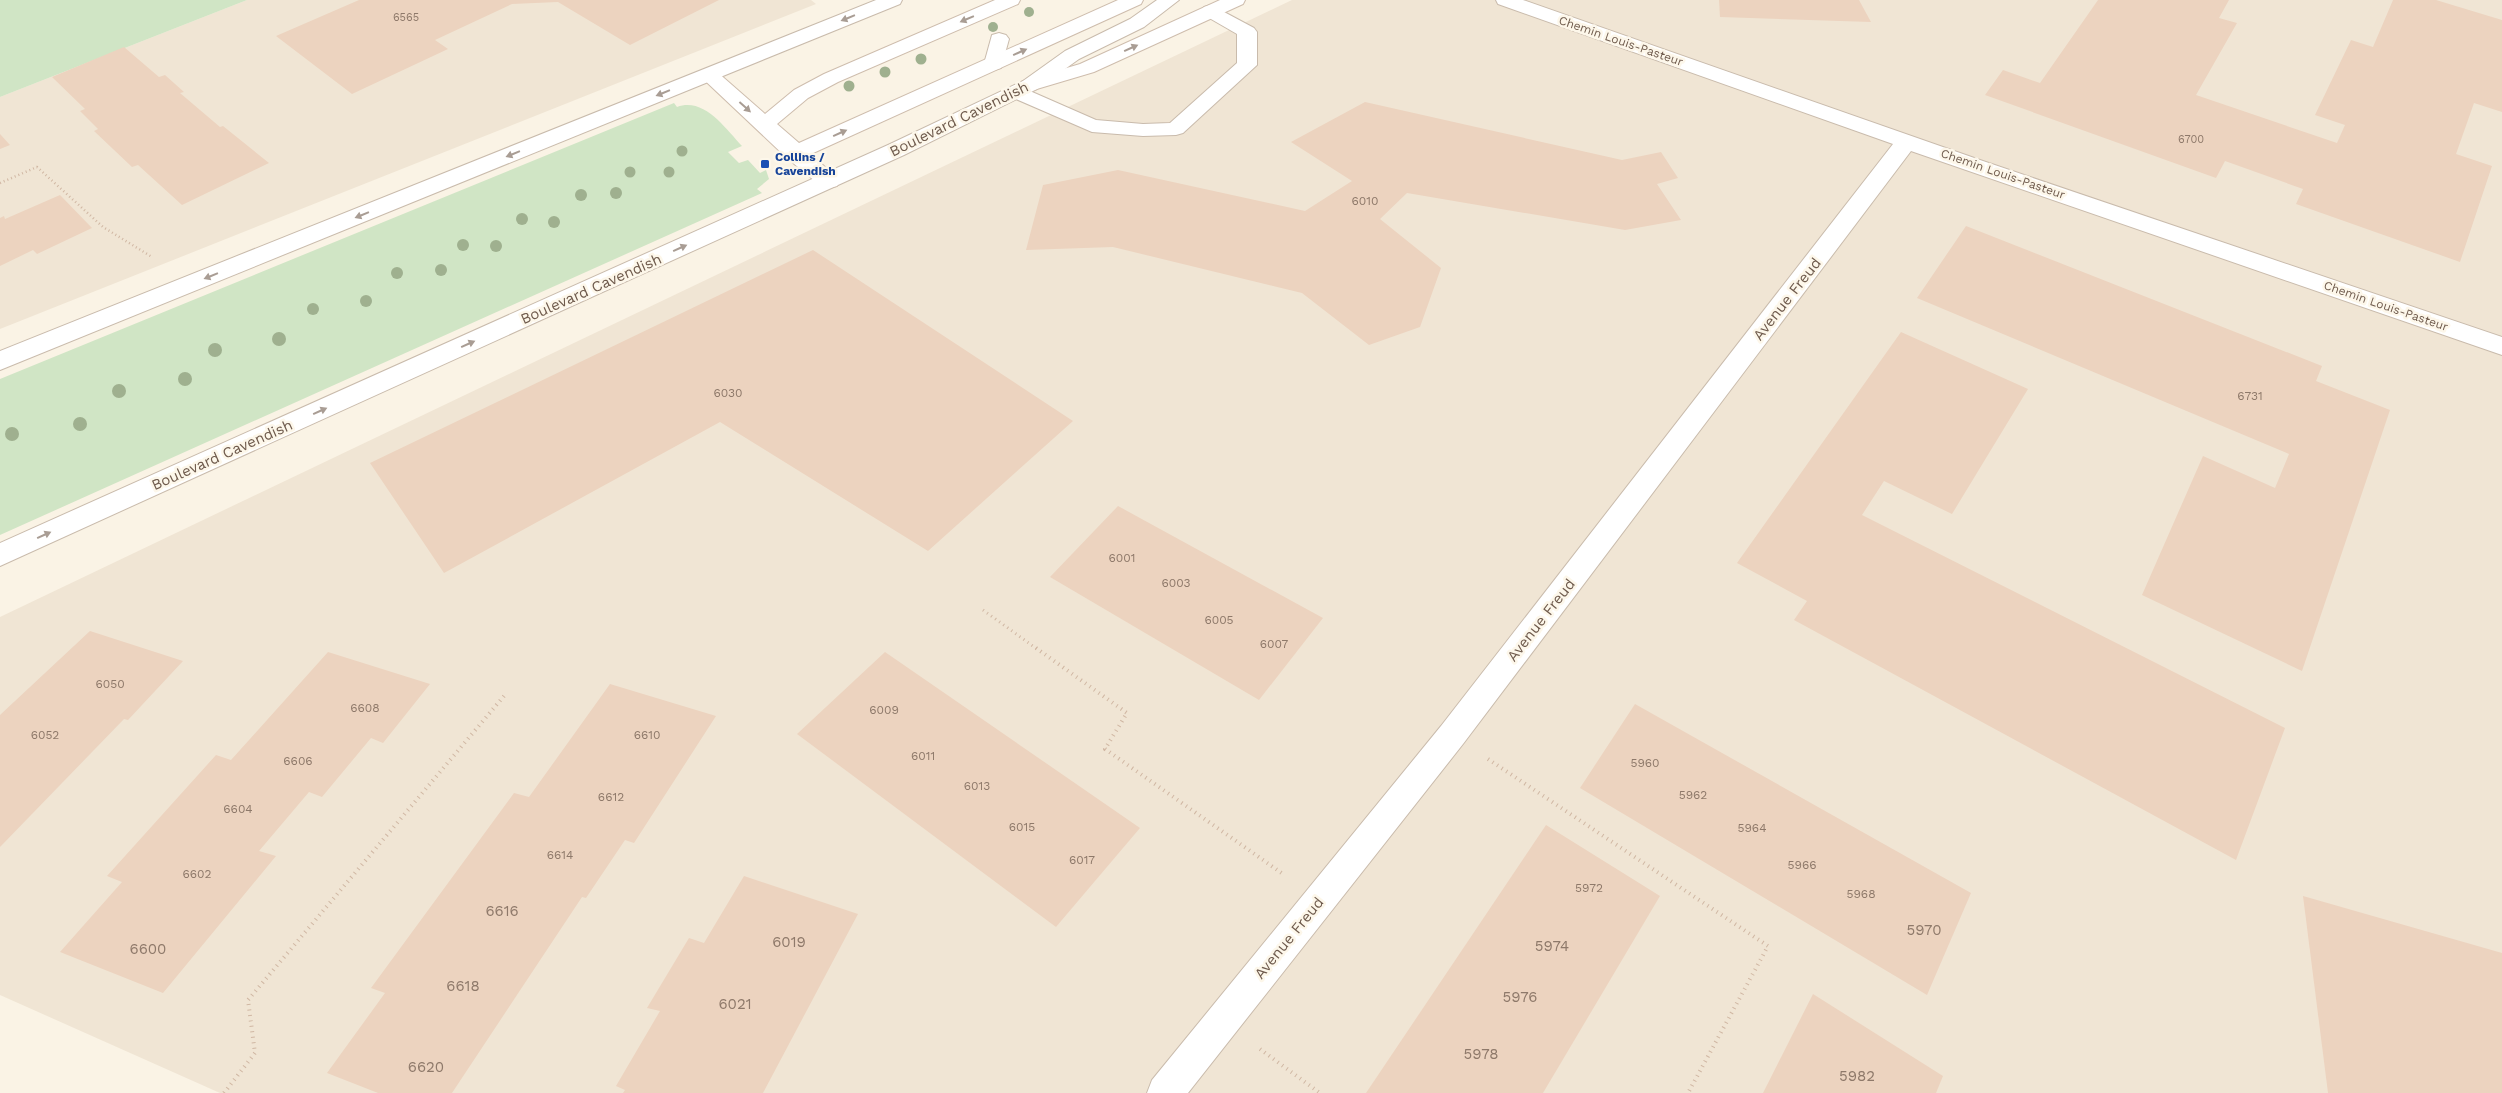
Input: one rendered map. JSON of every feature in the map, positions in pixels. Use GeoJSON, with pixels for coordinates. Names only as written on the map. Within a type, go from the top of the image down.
{"type":"FeatureCollection","features":[{"type":"Feature","properties":{"kind":"street"},"geometry":{"type":"LineString","coordinates":[[0,362],[893,0]]}},
{"type":"Feature","properties":{"kind":"street"},"geometry":{"type":"LineString","coordinates":[[764,125],[801,94],[831,78],[1011,0]]}},
{"type":"Feature","properties":{"kind":"street"},"geometry":{"type":"LineString","coordinates":[[796,153],[1134,0]]}},
{"type":"Feature","properties":{"kind":"street","name":"Boulevard Cavendish"},"geometry":{"type":"LineString","coordinates":[[0,555],[829,181],[1023,89],[1072,56],[1137,23],[1170,0]]}},
{"type":"Feature","properties":{"kind":"street"},"geometry":{"type":"LineString","coordinates":[[1023,89],[1087,68],[1236,0]]}},
{"type":"Feature","properties":{"kind":"street","name":"Chemin Louis-Pasteur"},"geometry":{"type":"LineString","coordinates":[[1504,0],[2502,346]]}},
{"type":"Feature","properties":{"kind":"street"},"geometry":{"type":"LineString","coordinates":[[1023,89],[1092,126],[1143,130],[1176,129],[1247,65],[1247,32],[1211,11]]}},
{"type":"Feature","properties":{"kind":"street"},"geometry":{"type":"LineString","coordinates":[[994,64],[999,39]]}},
{"type":"Feature","properties":{"kind":"street"},"geometry":{"type":"LineString","coordinates":[[708,75],[829,181]]}},
{"type":"Feature","properties":{"kind":"street","name":"Avenue Freud"},"geometry":{"type":"LineString","coordinates":[[1165,1093],[1452,735],[1907,141]]}},
{"type":"Feature","properties":{"kind":"path"},"geometry":{"type":"LineString","coordinates":[[0,183],[37,167],[103,227],[158,261]]}},
{"type":"Feature","properties":{"kind":"path"},"geometry":{"type":"LineString","coordinates":[[983,610],[1127,713],[1105,749],[1320,900]]}},
{"type":"Feature","properties":{"kind":"path"},"geometry":{"type":"LineString","coordinates":[[224,1093],[255,1053],[248,1000],[504,696]]}},
{"type":"Feature","properties":{"kind":"path"},"geometry":{"type":"LineString","coordinates":[[1452,735],[1768,946],[1688,1093]]}},
{"type":"Feature","properties":{"kind":"path"},"geometry":{"type":"LineString","coordinates":[[1223,1021],[1320,1093]]}},
{"type":"Feature","properties":{"kind":"shaded area"},"geometry":{"type":"Polygon","coordinates":[[[247,0],[811,0],[816,4],[0,329],[0,97],[247,0]]]}},
{"type":"Feature","properties":{"kind":"shaded area"},"geometry":{"type":"Polygon","coordinates":[[[1292,0],[2502,0],[2502,1093],[220,1093],[0,995],[0,617],[1292,0]]]}},
{"type":"Feature","properties":{"kind":"green space"},"geometry":{"type":"Polygon","coordinates":[[[0,0],[247,0],[0,97],[0,0]]]}},
{"type":"Feature","properties":{"kind":"green space"},"geometry":{"type":"Polygon","coordinates":[[[674,103],[677,107],[696,106],[705,110],[721,123],[742,146],[728,152],[739,163],[748,160],[760,173],[766,170],[769,179],[757,189],[762,193],[0,535],[0,379],[674,103]]]}},
{"type":"Feature","properties":{"kind":"building"},"geometry":{"type":"Polygon","coordinates":[[[359,0],[719,0],[630,45],[558,2],[512,4],[435,40],[448,49],[352,94],[276,36],[359,0]]]}},
{"type":"Feature","properties":{"kind":"building"},"geometry":{"type":"Polygon","coordinates":[[[1719,0],[1859,0],[1871,22],[1720,17],[1719,0]]]}},
{"type":"Feature","properties":{"kind":"building"},"geometry":{"type":"Polygon","coordinates":[[[2098,0],[2229,0],[2219,18],[2237,23],[2196,95],[2337,143],[2345,125],[2315,115],[2351,40],[2373,47],[2393,0],[2436,0],[2502,20],[2502,112],[2474,103],[2456,154],[2492,166],[2460,262],[2296,204],[2303,189],[2225,161],[2216,178],[1985,95],[2003,70],[2040,83],[2098,0]]]}},
{"type":"Feature","properties":{"kind":"building"},"geometry":{"type":"Polygon","coordinates":[[[124,47],[159,77],[165,75],[184,92],[180,93],[220,127],[223,126],[269,163],[182,205],[138,165],[132,167],[94,131],[98,129],[80,111],[85,109],[52,77],[124,47]]]}},
{"type":"Feature","properties":{"kind":"building"},"geometry":{"type":"Polygon","coordinates":[[[1365,102],[1622,160],[1661,152],[1678,178],[1657,184],[1681,220],[1625,230],[1407,193],[1380,219],[1441,268],[1420,327],[1369,345],[1302,293],[1113,247],[1026,250],[1043,185],[1118,170],[1305,211],[1352,181],[1291,142],[1365,102]]]}},
{"type":"Feature","properties":{"kind":"building"},"geometry":{"type":"Polygon","coordinates":[[[0,134],[10,145],[0,149],[0,134]]]}},
{"type":"Feature","properties":{"kind":"building"},"geometry":{"type":"Polygon","coordinates":[[[60,195],[92,228],[37,254],[33,250],[0,266],[0,218],[4,216],[5,219],[60,195]]]}},
{"type":"Feature","properties":{"kind":"building"},"geometry":{"type":"Polygon","coordinates":[[[1966,226],[2322,366],[2316,381],[2390,410],[2302,671],[2142,595],[2203,456],[2275,488],[2289,454],[1917,298],[1966,226]]]}},
{"type":"Feature","properties":{"kind":"building"},"geometry":{"type":"Polygon","coordinates":[[[813,250],[1073,421],[928,551],[720,422],[444,573],[370,463],[813,250]]]}},
{"type":"Feature","properties":{"kind":"building"},"geometry":{"type":"Polygon","coordinates":[[[1901,332],[2028,389],[1952,514],[1884,481],[1862,515],[2285,728],[2236,860],[1794,620],[1807,601],[1737,563],[1901,332]]]}},
{"type":"Feature","properties":{"kind":"building"},"geometry":{"type":"Polygon","coordinates":[[[1118,506],[1323,618],[1259,700],[1050,577],[1118,506]]]}},
{"type":"Feature","properties":{"kind":"building"},"geometry":{"type":"Polygon","coordinates":[[[90,631],[183,661],[128,720],[124,719],[0,847],[0,715],[90,631]]]}},
{"type":"Feature","properties":{"kind":"building"},"geometry":{"type":"Polygon","coordinates":[[[328,652],[430,684],[383,743],[371,738],[322,797],[309,792],[259,851],[276,856],[163,993],[60,952],[122,882],[107,876],[216,755],[231,760],[328,652]]]}},
{"type":"Feature","properties":{"kind":"building"},"geometry":{"type":"Polygon","coordinates":[[[885,652],[1140,828],[1056,927],[797,734],[885,652]]]}},
{"type":"Feature","properties":{"kind":"building"},"geometry":{"type":"Polygon","coordinates":[[[610,684],[716,716],[634,843],[625,840],[586,898],[582,897],[452,1093],[378,1093],[327,1073],[385,993],[371,988],[514,793],[529,797],[610,684]]]}},
{"type":"Feature","properties":{"kind":"building"},"geometry":{"type":"Polygon","coordinates":[[[1635,704],[1971,893],[1927,995],[1580,788],[1635,704]]]}},
{"type":"Feature","properties":{"kind":"building"},"geometry":{"type":"Polygon","coordinates":[[[1546,825],[1660,896],[1543,1093],[1366,1093],[1546,825]]]}},
{"type":"Feature","properties":{"kind":"building"},"geometry":{"type":"Polygon","coordinates":[[[744,876],[858,914],[763,1093],[623,1093],[625,1090],[616,1086],[660,1011],[647,1008],[689,938],[704,943],[744,876]]]}},
{"type":"Feature","properties":{"kind":"building"},"geometry":{"type":"Polygon","coordinates":[[[2303,896],[2502,953],[2502,1093],[2328,1093],[2303,896]]]}},
{"type":"Feature","properties":{"kind":"building"},"geometry":{"type":"Polygon","coordinates":[[[1813,994],[1943,1076],[1936,1093],[1763,1093],[1813,994]]]}},
{"type":"Feature","properties":{"kind":"place","name":"Collins / Cavendish"},"geometry":{"type":"Point","coordinates":[765,164]}}]}
